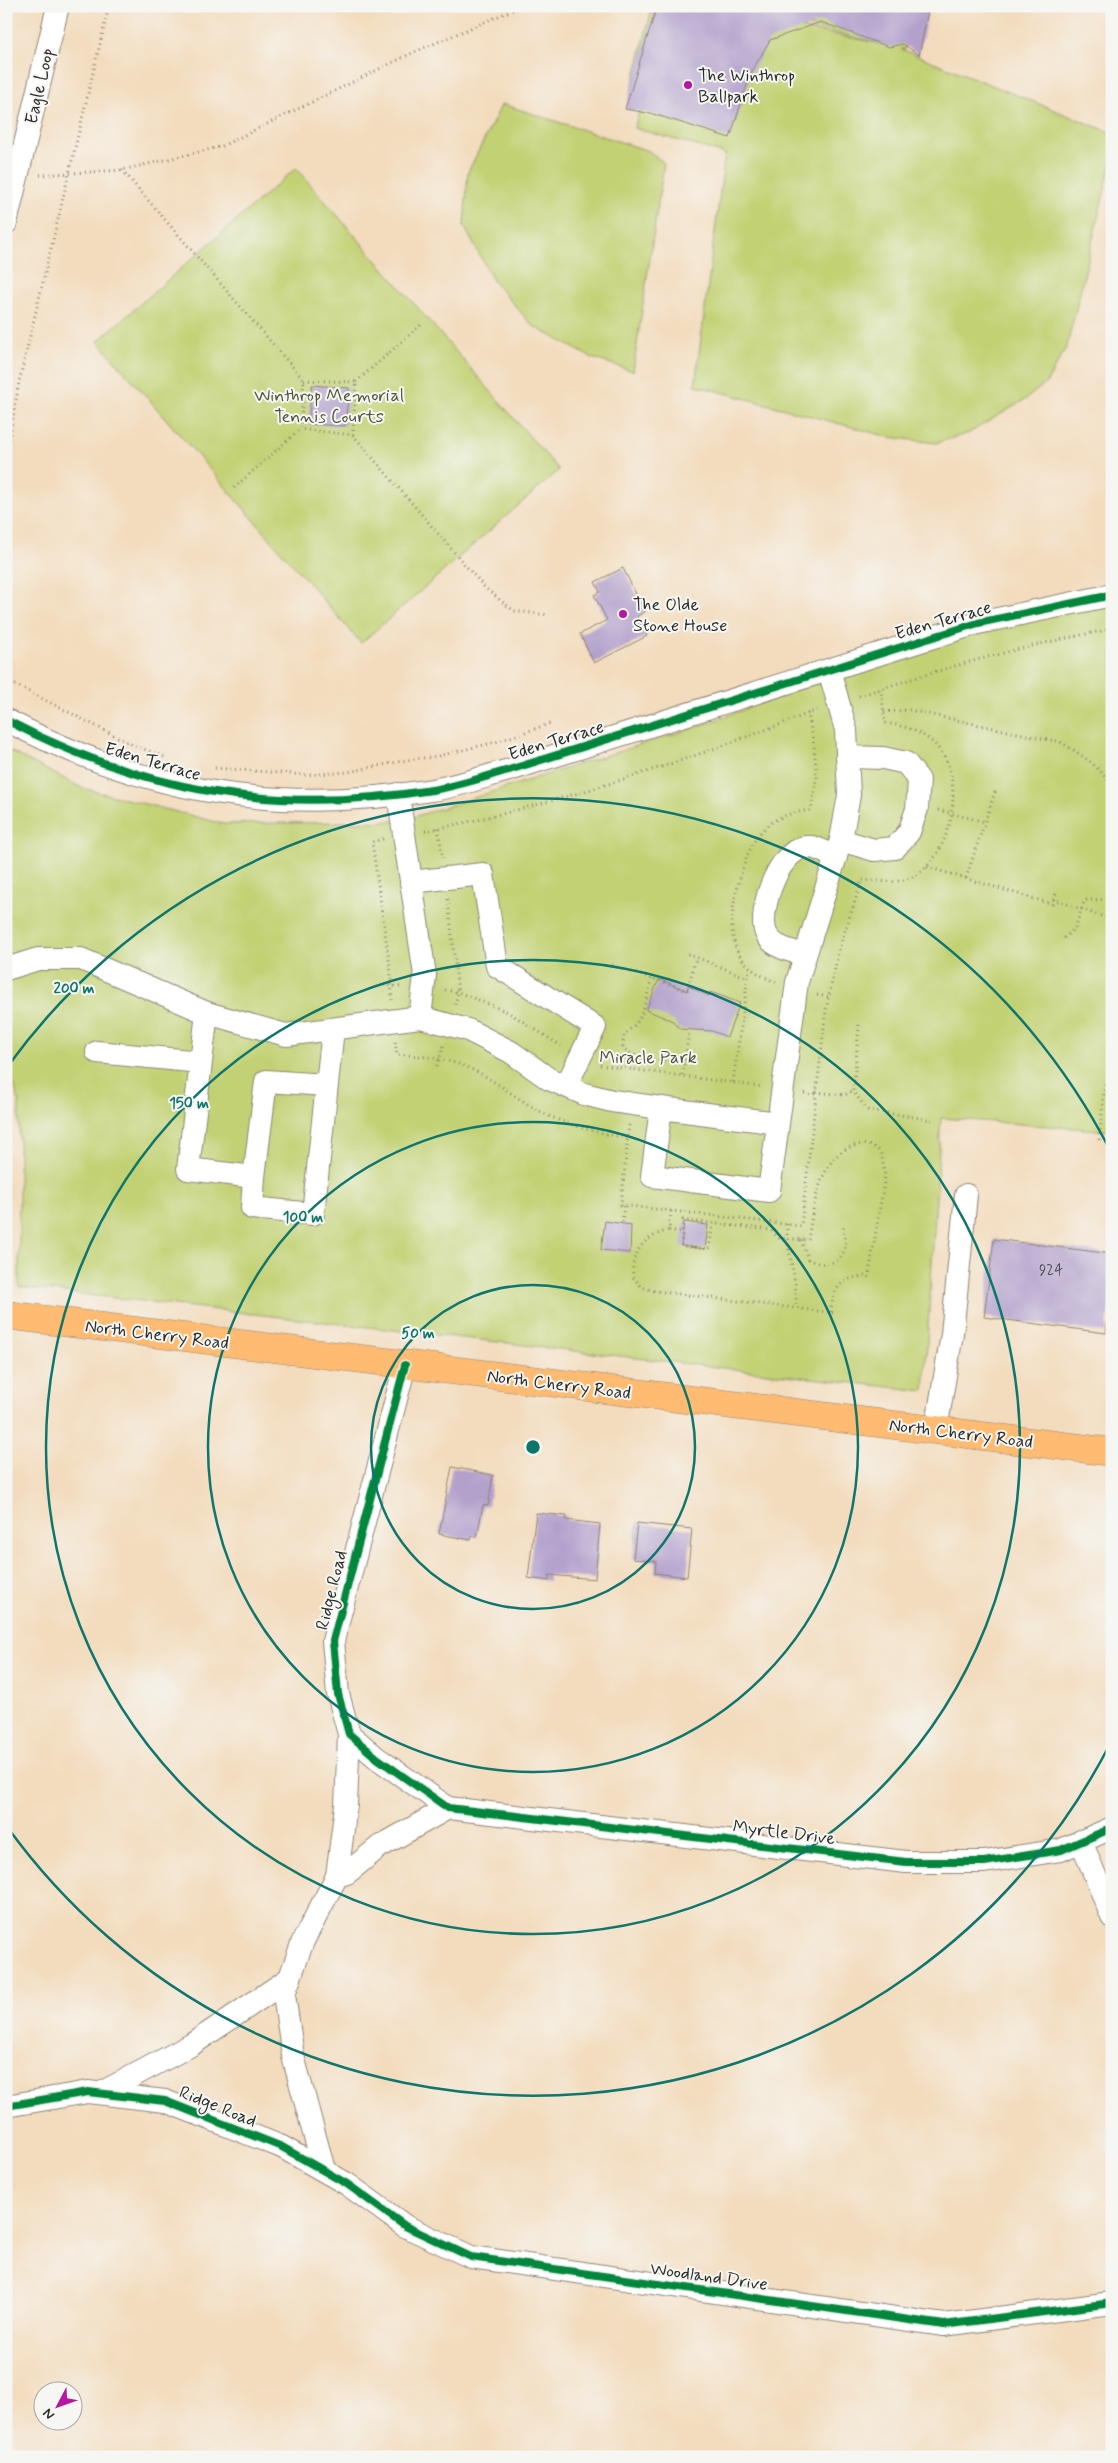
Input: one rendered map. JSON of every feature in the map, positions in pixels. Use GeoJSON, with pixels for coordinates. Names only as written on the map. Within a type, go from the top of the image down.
{"type":"FeatureCollection","features":[{"type":"Feature","properties":{"kind":"main road","name":"North Cherry Road"},"geometry":{"type":"LineString","coordinates":[[6,1315],[1112,1452]]}},
{"type":"Feature","properties":{"kind":"street","name":"Eagle Loop"},"geometry":{"type":"LineString","coordinates":[[6,223],[58,6]]}},
{"type":"Feature","properties":{"kind":"street","name":"Eden Terrace"},"geometry":{"type":"LineString","coordinates":[[6,720],[54,745],[127,772],[202,791],[279,800],[357,799],[434,790],[509,770],[978,623],[1112,595]]}},
{"type":"Feature","properties":{"kind":"street"},"geometry":{"type":"LineString","coordinates":[[661,1108],[652,1176],[769,1191],[797,982],[838,848],[849,795],[846,730],[829,670]]}},
{"type":"Feature","properties":{"kind":"street"},"geometry":{"type":"LineString","coordinates":[[805,955],[779,947],[767,934],[763,915],[778,868],[792,852],[810,846],[874,850],[896,848],[909,832],[918,809],[918,780],[906,763],[883,758],[847,757]]}},
{"type":"Feature","properties":{"kind":"street"},"geometry":{"type":"LineString","coordinates":[[398,794],[425,975],[420,1017]]}},
{"type":"Feature","properties":{"kind":"street"},"geometry":{"type":"LineString","coordinates":[[411,882],[483,874],[497,966],[595,1027],[566,1086]]}},
{"type":"Feature","properties":{"kind":"street"},"geometry":{"type":"LineString","coordinates":[[6,969],[38,959],[81,960],[207,1013],[286,1035],[420,1017],[468,1030],[511,1052],[550,1079],[584,1094],[612,1101],[778,1123]]}},
{"type":"Feature","properties":{"kind":"street"},"geometry":{"type":"LineString","coordinates":[[207,1013],[188,1169],[254,1177]]}},
{"type":"Feature","properties":{"kind":"street"},"geometry":{"type":"LineString","coordinates":[[326,1085],[266,1081],[252,1208],[313,1214],[333,1028]]}},
{"type":"Feature","properties":{"kind":"street"},"geometry":{"type":"LineString","coordinates":[[97,1052],[201,1062]]}},
{"type":"Feature","properties":{"kind":"street"},"geometry":{"type":"LineString","coordinates":[[936,1430],[952,1334],[966,1196]]}},
{"type":"Feature","properties":{"kind":"street","name":"Ridge Road"},"geometry":{"type":"LineString","coordinates":[[324,2170],[293,2056],[284,1994],[303,1941],[336,1876],[346,1805],[349,1734],[338,1694],[333,1641],[405,1365]]}},
{"type":"Feature","properties":{"kind":"street"},"geometry":{"type":"LineString","coordinates":[[336,1876],[347,1873],[379,1848],[448,1808],[377,1758],[349,1734]]}},
{"type":"Feature","properties":{"kind":"street","name":"Myrtle Drive"},"geometry":{"type":"LineString","coordinates":[[448,1808],[906,1862],[984,1862],[1061,1850],[1112,1828]]}},
{"type":"Feature","properties":{"kind":"street"},"geometry":{"type":"LineString","coordinates":[[1081,1841],[1112,1918]]}},
{"type":"Feature","properties":{"kind":"street","name":"Ridge Road"},"geometry":{"type":"LineString","coordinates":[[101,2093],[191,2045],[290,1978]]}},
{"type":"Feature","properties":{"kind":"street","name":"Ridge Road"},"geometry":{"type":"LineString","coordinates":[[6,2106],[88,2092],[165,2101],[282,2147],[324,2170]]}},
{"type":"Feature","properties":{"kind":"street","name":"Woodland Drive"},"geometry":{"type":"LineString","coordinates":[[324,2170],[348,2184],[405,2226],[471,2257],[944,2325],[1112,2303]]}},
{"type":"Feature","properties":{"kind":"path"},"geometry":{"type":"LineString","coordinates":[[6,459],[19,382],[109,6]]}},
{"type":"Feature","properties":{"kind":"path"},"geometry":{"type":"LineString","coordinates":[[40,176],[122,170],[220,148],[412,53],[522,6]]}},
{"type":"Feature","properties":{"kind":"path"},"geometry":{"type":"LineString","coordinates":[[122,170],[304,380],[300,429],[234,488]]}},
{"type":"Feature","properties":{"kind":"path"},"geometry":{"type":"LineString","coordinates":[[304,380],[356,382],[423,323]]}},
{"type":"Feature","properties":{"kind":"path"},"geometry":{"type":"LineString","coordinates":[[353,435],[356,382]]}},
{"type":"Feature","properties":{"kind":"path"},"geometry":{"type":"LineString","coordinates":[[300,429],[353,435],[485,588],[514,611],[549,615]]}},
{"type":"Feature","properties":{"kind":"path"},"geometry":{"type":"LineString","coordinates":[[856,697],[983,657],[1049,641],[1112,629]]}},
{"type":"Feature","properties":{"kind":"path"},"geometry":{"type":"LineString","coordinates":[[6,680],[133,745],[170,759]]}},
{"type":"Feature","properties":{"kind":"path"},"geometry":{"type":"LineString","coordinates":[[881,689],[885,723]]}},
{"type":"Feature","properties":{"kind":"path"},"geometry":{"type":"LineString","coordinates":[[422,831],[493,817],[618,783],[821,708]]}},
{"type":"Feature","properties":{"kind":"path"},"geometry":{"type":"LineString","coordinates":[[884,712],[908,710],[1060,742],[1078,752],[1095,766],[1112,786]]}},
{"type":"Feature","properties":{"kind":"path"},"geometry":{"type":"LineString","coordinates":[[209,767],[306,775],[348,772],[406,760],[438,756],[496,742],[552,723]]}},
{"type":"Feature","properties":{"kind":"path"},"geometry":{"type":"LineString","coordinates":[[966,878],[996,789]]}},
{"type":"Feature","properties":{"kind":"path"},"geometry":{"type":"LineString","coordinates":[[952,812],[985,822]]}},
{"type":"Feature","properties":{"kind":"path"},"geometry":{"type":"LineString","coordinates":[[388,838],[372,842],[391,986],[392,1008]]}},
{"type":"Feature","properties":{"kind":"path"},"geometry":{"type":"LineString","coordinates":[[927,866],[1052,904],[1056,893]]}},
{"type":"Feature","properties":{"kind":"path"},"geometry":{"type":"LineString","coordinates":[[1053,899],[1112,920]]}},
{"type":"Feature","properties":{"kind":"path"},"geometry":{"type":"LineString","coordinates":[[1064,938],[1076,928],[1082,908],[1087,900],[1112,899]]}},
{"type":"Feature","properties":{"kind":"path"},"geometry":{"type":"LineString","coordinates":[[688,954],[748,978]]}},
{"type":"Feature","properties":{"kind":"path"},"geometry":{"type":"LineString","coordinates":[[612,965],[646,978],[659,979],[687,991],[696,958]]}},
{"type":"Feature","properties":{"kind":"path"},"geometry":{"type":"LineString","coordinates":[[734,1082],[749,969]]}},
{"type":"Feature","properties":{"kind":"path"},"geometry":{"type":"LineString","coordinates":[[652,978],[638,1021],[628,1029],[623,1039],[623,1048],[631,1054],[644,1059],[684,1062]]}},
{"type":"Feature","properties":{"kind":"path"},"geometry":{"type":"LineString","coordinates":[[384,986],[411,987]]}},
{"type":"Feature","properties":{"kind":"path"},"geometry":{"type":"LineString","coordinates":[[859,1025],[853,1092],[868,1110],[932,1120]]}},
{"type":"Feature","properties":{"kind":"path"},"geometry":{"type":"LineString","coordinates":[[682,1075],[689,1033]]}},
{"type":"Feature","properties":{"kind":"path"},"geometry":{"type":"LineString","coordinates":[[436,1066],[446,1038]]}},
{"type":"Feature","properties":{"kind":"path"},"geometry":{"type":"LineString","coordinates":[[395,1040],[397,1054],[439,1058],[464,1066],[487,1077],[554,1118],[578,1128],[628,1138]]}},
{"type":"Feature","properties":{"kind":"path"},"geometry":{"type":"LineString","coordinates":[[1100,1140],[1105,1084],[1112,1066]]}},
{"type":"Feature","properties":{"kind":"path"},"geometry":{"type":"LineString","coordinates":[[816,1092],[844,1096],[853,1092]]}},
{"type":"Feature","properties":{"kind":"path"},"geometry":{"type":"LineString","coordinates":[[682,1232],[669,1230],[652,1236],[640,1246],[633,1272],[637,1283],[648,1290],[833,1313],[832,1299],[842,1283],[851,1278],[868,1278],[885,1176],[883,1159],[878,1149],[866,1144],[852,1146],[842,1151],[832,1162],[817,1190],[808,1240],[774,1235],[770,1230],[713,1223],[683,1220],[681,1246],[709,1249],[713,1223]]}},
{"type":"Feature","properties":{"kind":"path"},"geometry":{"type":"LineString","coordinates":[[622,1222],[624,1206]]}},
{"type":"Feature","properties":{"kind":"path"},"geometry":{"type":"LineString","coordinates":[[669,1230],[671,1211]]}},
{"type":"Feature","properties":{"kind":"path"},"geometry":{"type":"LineString","coordinates":[[787,1224],[786,1243],[795,1273],[796,1308]]}},
{"type":"Feature","properties":{"kind":"path"},"geometry":{"type":"LineString","coordinates":[[802,1240],[808,1259],[820,1264],[833,1262],[843,1252],[845,1247],[842,1226]]}},
{"type":"Feature","properties":{"kind":"green space"},"geometry":{"type":"Polygon","coordinates":[[[916,6],[905,49],[901,49],[1112,133],[1112,160],[1067,346],[1047,382],[1026,399],[969,433],[936,443],[889,437],[695,385],[725,154],[634,128],[643,98],[630,95],[651,13],[667,20],[916,6]],[[807,26],[795,27],[883,44],[807,26]]]}},
{"type":"Feature","properties":{"kind":"green space"},"geometry":{"type":"Polygon","coordinates":[[[502,104],[649,151],[664,163],[633,371],[592,358],[533,326],[494,282],[464,226],[468,172],[502,104]]]}},
{"type":"Feature","properties":{"kind":"green space","name":"Winthrop Memorial Tennis Courts"},"geometry":{"type":"Polygon","coordinates":[[[296,168],[559,470],[361,643],[98,341],[296,168]]]}},
{"type":"Feature","properties":{"kind":"green space","name":"Miracle Park"},"geometry":{"type":"Polygon","coordinates":[[[1112,599],[1112,1131],[941,1118],[924,1391],[19,1287],[19,1103],[6,1056],[6,749],[82,788],[224,824],[401,821],[711,722],[932,637],[1112,599]]]}},
{"type":"Feature","properties":{"kind":"building","name":"The Winthrop Ballpark"},"geometry":{"type":"Polygon","coordinates":[[[657,6],[929,6],[919,55],[903,44],[889,47],[821,22],[770,40],[751,73],[730,138],[653,114],[625,109],[657,6]]]}},
{"type":"Feature","properties":{"kind":"building"},"geometry":{"type":"Polygon","coordinates":[[[312,385],[349,388],[345,426],[308,424],[312,385]]]}},
{"type":"Feature","properties":{"kind":"building","name":"The Olde Stone House"},"geometry":{"type":"Polygon","coordinates":[[[623,568],[645,612],[637,616],[647,636],[594,663],[580,634],[607,620],[594,595],[600,592],[595,582],[623,568]]]}},
{"type":"Feature","properties":{"kind":"building"},"geometry":{"type":"Polygon","coordinates":[[[659,979],[687,991],[688,986],[709,996],[710,992],[740,1003],[727,1037],[712,1031],[680,1029],[673,1021],[646,1010],[659,979]]]}},
{"type":"Feature","properties":{"kind":"building"},"geometry":{"type":"Polygon","coordinates":[[[605,1221],[631,1225],[630,1253],[601,1250],[605,1221]]]}},
{"type":"Feature","properties":{"kind":"building"},"geometry":{"type":"Polygon","coordinates":[[[684,1222],[708,1225],[705,1249],[681,1246],[684,1222]]]}},
{"type":"Feature","properties":{"kind":"building"},"geometry":{"type":"Polygon","coordinates":[[[994,1239],[1112,1254],[1112,1286],[1106,1333],[984,1317],[994,1239]]]}},
{"type":"Feature","properties":{"kind":"building"},"geometry":{"type":"Polygon","coordinates":[[[452,1467],[493,1475],[488,1506],[483,1505],[477,1537],[472,1536],[471,1540],[439,1534],[452,1467]]]}},
{"type":"Feature","properties":{"kind":"building"},"geometry":{"type":"Polygon","coordinates":[[[536,1513],[567,1516],[566,1520],[600,1524],[595,1579],[549,1575],[549,1581],[528,1578],[536,1513]]]}},
{"type":"Feature","properties":{"kind":"building"},"geometry":{"type":"Polygon","coordinates":[[[637,1523],[692,1529],[687,1577],[655,1573],[656,1561],[633,1559],[637,1523]]]}},
{"type":"Feature","properties":{"kind":"cycle path"},"geometry":{"type":"LineString","coordinates":[[6,720],[58,745],[110,765],[161,781],[213,792],[266,798],[319,800],[375,797],[432,790],[471,781],[978,623],[1112,595]]}},
{"type":"Feature","properties":{"kind":"cycle path"},"geometry":{"type":"LineString","coordinates":[[405,1365],[333,1641],[338,1694],[349,1734],[377,1758],[448,1808],[906,1862],[984,1862],[1061,1850],[1112,1828]]}},
{"type":"Feature","properties":{"kind":"cycle path"},"geometry":{"type":"LineString","coordinates":[[6,2106],[88,2092],[165,2101],[282,2147],[347,2184],[405,2226],[471,2257],[944,2325],[1112,2303]]}},
{"type":"Feature","properties":{"kind":"place","name":"The Winthrop Ballpark"},"geometry":{"type":"Point","coordinates":[688,85]}},
{"type":"Feature","properties":{"kind":"place","name":"The Olde Stone House"},"geometry":{"type":"Point","coordinates":[623,614]}}]}
